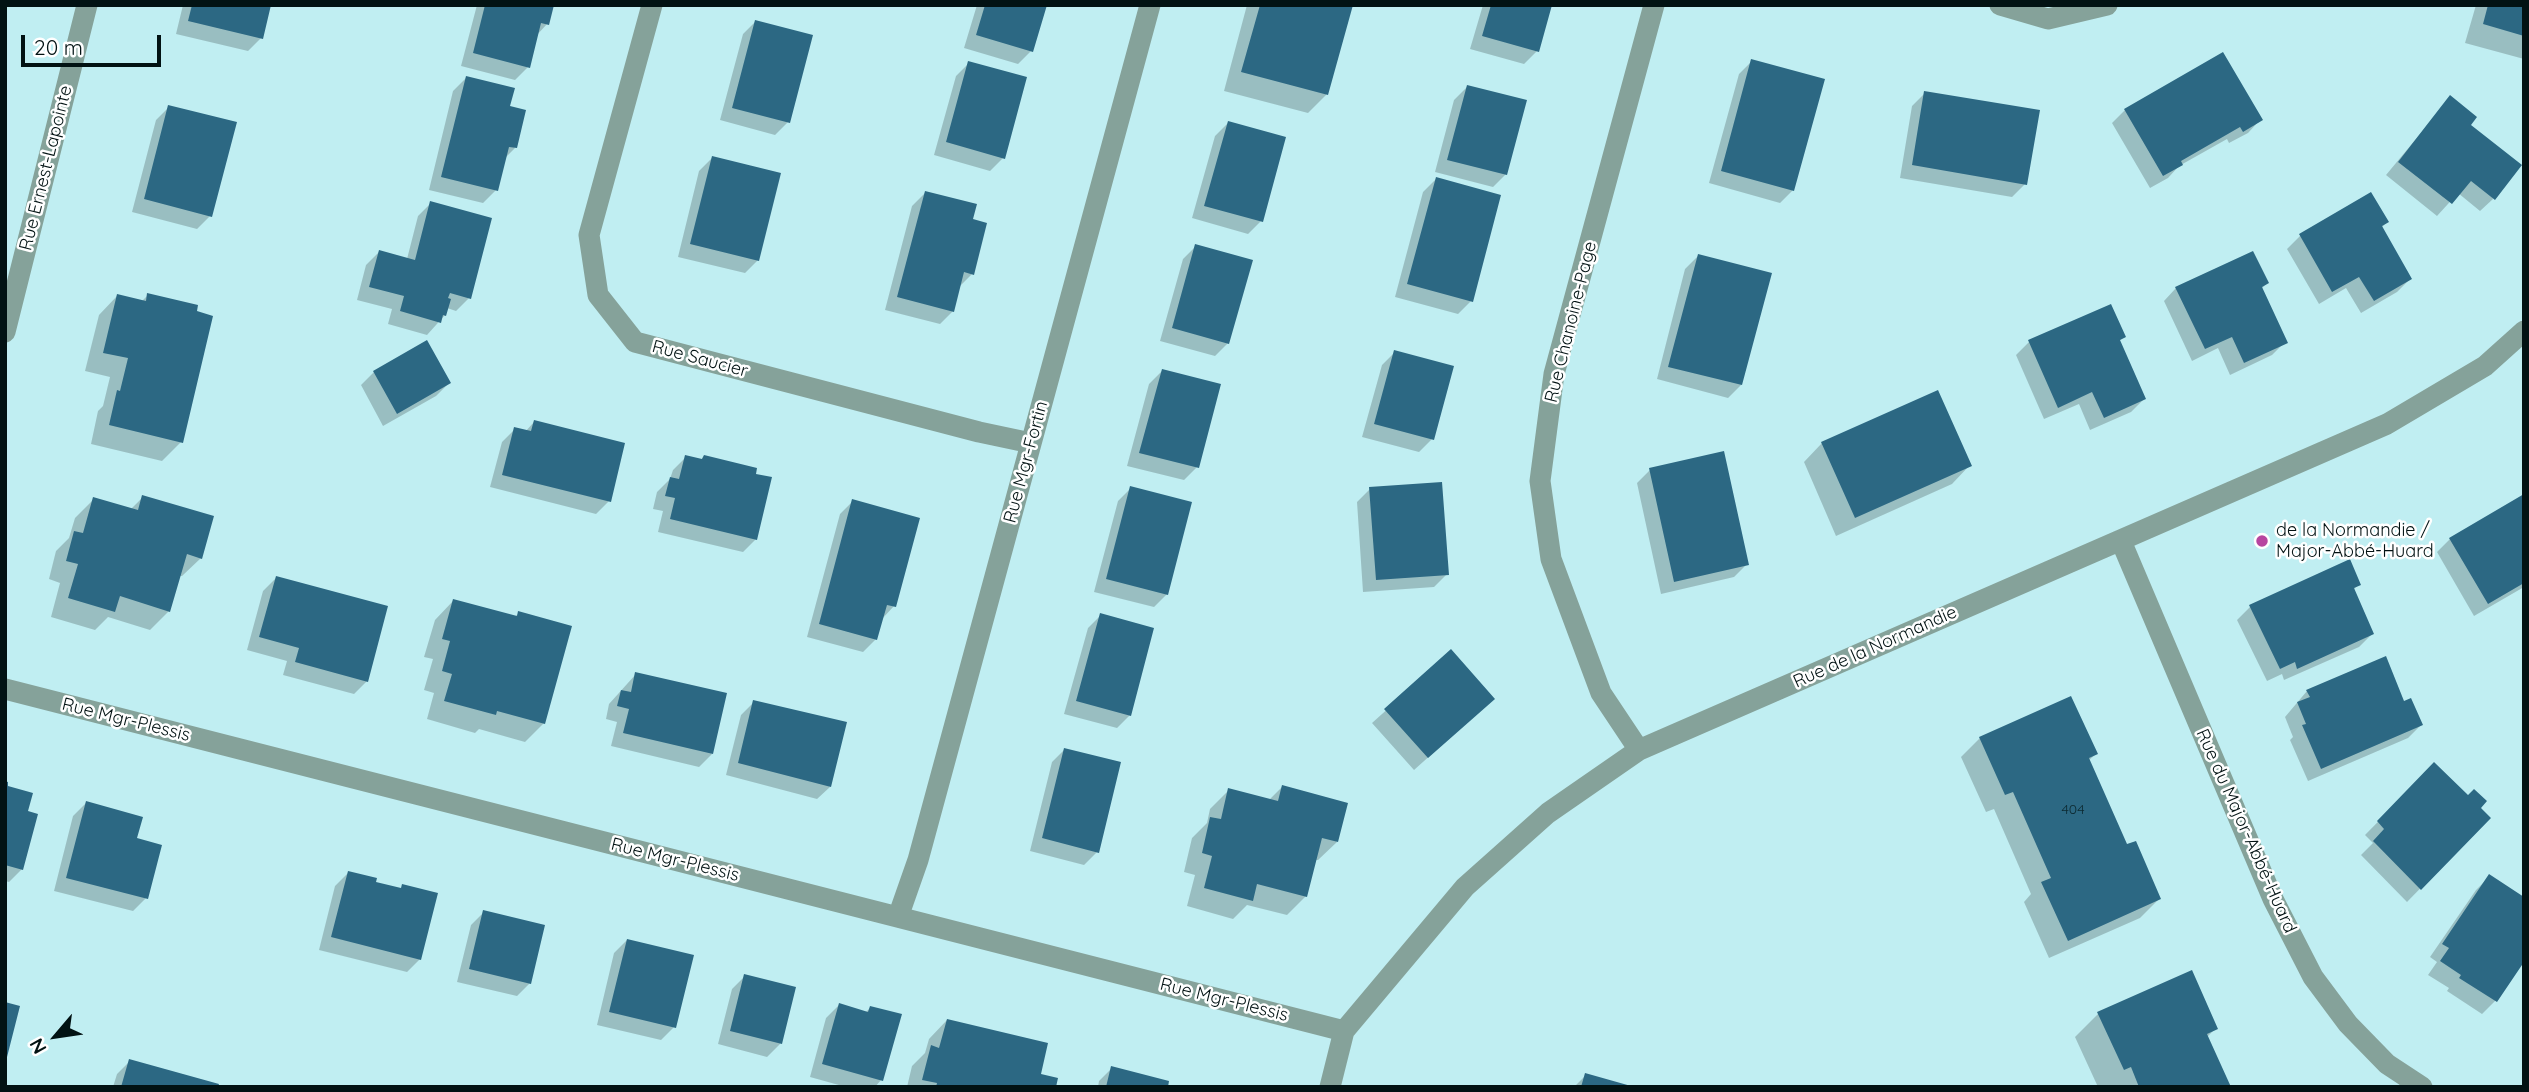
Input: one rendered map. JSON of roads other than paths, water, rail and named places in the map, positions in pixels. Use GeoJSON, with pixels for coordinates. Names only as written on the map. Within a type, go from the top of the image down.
{"type":"FeatureCollection","features":[{"type":"Feature","properties":{"kind":"street","name":"Rue Ernest-Lapointe"},"geometry":{"type":"LineString","coordinates":[[5,332],[88,5]]}},
{"type":"Feature","properties":{"kind":"street","name":"Rue Saucier"},"geometry":{"type":"LineString","coordinates":[[652,5],[589,235],[598,295],[635,342],[966,429],[1031,443]]}},
{"type":"Feature","properties":{"kind":"street","name":"Rue Mgr-Fortin"},"geometry":{"type":"LineString","coordinates":[[898,917],[918,860],[1150,5]]}},
{"type":"Feature","properties":{"kind":"street","name":"Rue Chanoine-Page"},"geometry":{"type":"LineString","coordinates":[[1639,750],[1601,693],[1551,559],[1540,481],[1554,374],[1654,5]]}},
{"type":"Feature","properties":{"kind":"street"},"geometry":{"type":"LineString","coordinates":[[2000,5],[2048,19],[2107,5]]}},
{"type":"Feature","properties":{"kind":"street","name":"Rue de la Normandie"},"geometry":{"type":"LineString","coordinates":[[1330,1087],[1344,1031],[1465,887],[1548,813],[1639,750],[2387,424],[2484,366],[2524,331]]}},
{"type":"Feature","properties":{"kind":"street","name":"Rue du Major-Abbé-Huard"},"geometry":{"type":"LineString","coordinates":[[2121,541],[2273,899],[2313,977],[2348,1024],[2387,1064],[2422,1087]]}},
{"type":"Feature","properties":{"kind":"street","name":"Rue Mgr-Plessis"},"geometry":{"type":"LineString","coordinates":[[5,689],[1344,1031]]}},
{"type":"Feature","properties":{"kind":"place","name":"de la Normandie / Major-Abbé-Huard"},"geometry":{"type":"Point","coordinates":[2262,541]}}]}
